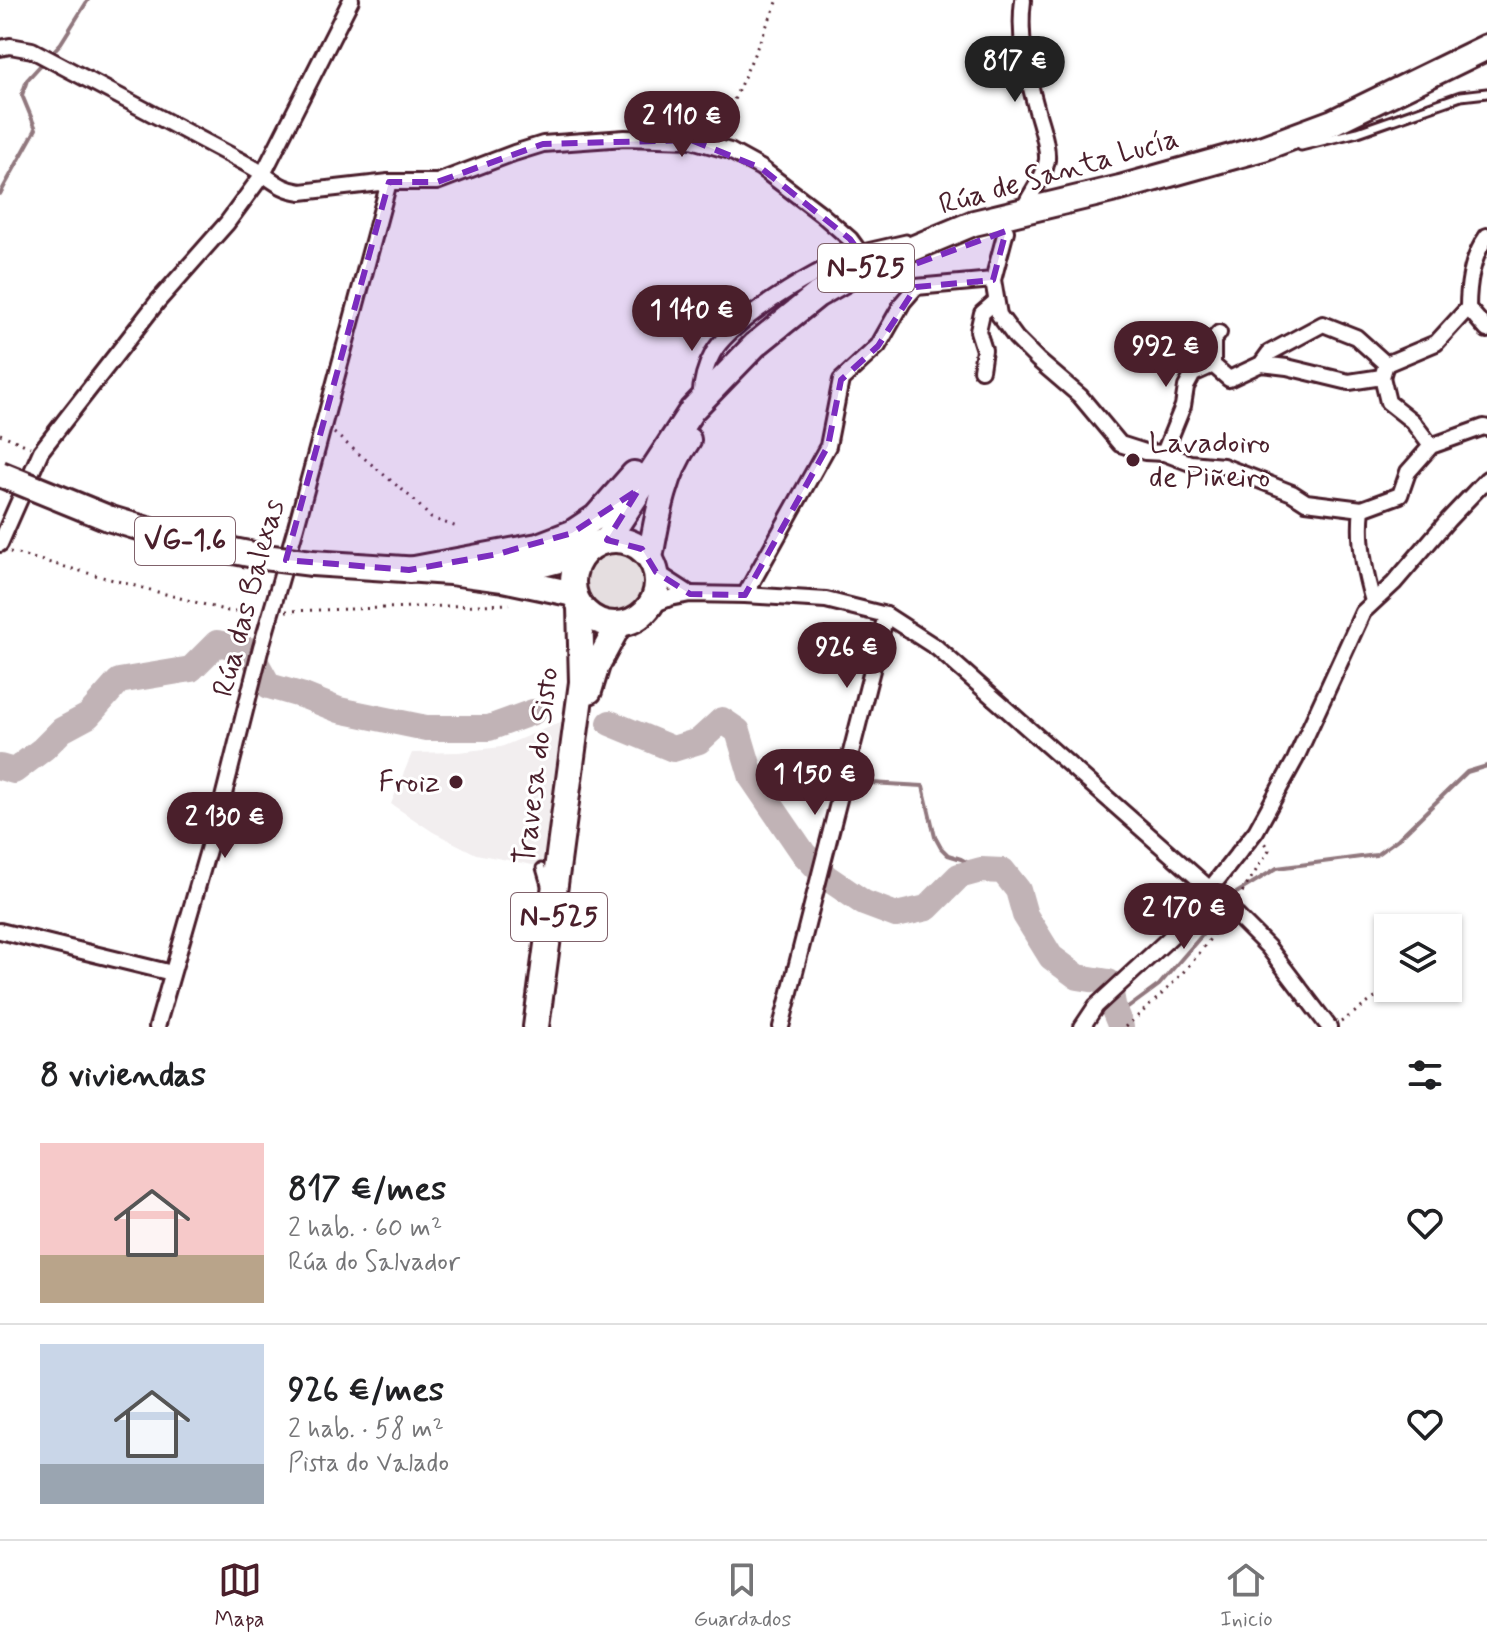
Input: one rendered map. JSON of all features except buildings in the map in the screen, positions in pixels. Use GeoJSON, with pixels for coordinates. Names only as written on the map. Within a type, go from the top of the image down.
{"type":"FeatureCollection","features":[{"type":"Feature","properties":{"kind":"highway","name":"Rúa de Santa Lucía"},"geometry":{"type":"LineString","coordinates":[[653,565],[661,502],[683,435],[699,403],[722,372],[817,295],[861,270],[974,223],[1120,188],[1263,148],[1333,122],[1487,47]]}},
{"type":"Feature","properties":{"kind":"highway","name":"Rúa de Santa Lucía"},"geometry":{"type":"LineString","coordinates":[[607,540],[683,435],[764,355],[826,307],[868,283],[951,249],[1006,231],[1165,188],[1301,146],[1487,61]]}},
{"type":"Feature","properties":{"kind":"highway"},"geometry":{"type":"LineString","coordinates":[[409,570],[538,546],[572,533],[596,517],[661,441],[683,435]]}},
{"type":"Feature","properties":{"kind":"highway","name":"VG-1.6"},"geometry":{"type":"LineString","coordinates":[[0,474],[108,518],[184,541],[312,563],[450,572],[503,579],[577,600]]}},
{"type":"Feature","properties":{"kind":"highway"},"geometry":{"type":"LineString","coordinates":[[607,540],[631,543],[642,549],[653,565]]}},
{"type":"Feature","properties":{"kind":"highway","name":"N-525"},"geometry":{"type":"LineString","coordinates":[[577,600],[572,580],[575,566],[582,554],[593,545],[607,540]]}},
{"type":"Feature","properties":{"kind":"highway","name":"VG-1.6"},"geometry":{"type":"LineString","coordinates":[[450,572],[531,567],[582,554]]}},
{"type":"Feature","properties":{"kind":"highway","name":"N-525"},"geometry":{"type":"LineString","coordinates":[[650,606],[657,584],[653,565]]}},
{"type":"Feature","properties":{"kind":"highway"},"geometry":{"type":"LineString","coordinates":[[577,600],[591,617],[604,623],[631,621],[650,606]]}},
{"type":"Feature","properties":{"kind":"highway","name":"Travesa do Sisto"},"geometry":{"type":"LineString","coordinates":[[536,1027],[582,662],[577,600]]}},
{"type":"Feature","properties":{"kind":"highway","name":"Travesa do Sisto"},"geometry":{"type":"LineString","coordinates":[[545,1027],[588,694],[597,665],[619,624]]}},
{"type":"Feature","properties":{"kind":"street"},"geometry":{"type":"LineString","coordinates":[[0,547],[41,451],[158,301],[227,223],[263,174],[351,0]]}},
{"type":"Feature","properties":{"kind":"street"},"geometry":{"type":"LineString","coordinates":[[1023,0],[1020,20],[1026,69],[1047,161],[1023,211]]}},
{"type":"Feature","properties":{"kind":"street","name":"Rúa de Santa Lucía"},"geometry":{"type":"LineString","coordinates":[[1444,69],[1487,38]]}},
{"type":"Feature","properties":{"kind":"street"},"geometry":{"type":"LineString","coordinates":[[0,48],[32,50],[291,191],[389,182],[437,182],[543,144],[625,138],[691,140],[730,151],[761,168],[820,213],[858,250],[800,282],[736,328],[715,349],[722,372]]}},
{"type":"Feature","properties":{"kind":"street","name":"Rúa das Balexas"},"geometry":{"type":"LineString","coordinates":[[157,1027],[223,798],[261,647],[389,182]]}},
{"type":"Feature","properties":{"kind":"street"},"geometry":{"type":"LineString","coordinates":[[1006,231],[993,280],[999,315],[1016,338],[1080,396],[1120,444],[1145,452],[1164,453],[1190,463],[1223,466],[1258,478],[1306,502],[1362,509],[1400,495],[1408,472],[1431,446],[1487,428]]}},
{"type":"Feature","properties":{"kind":"street"},"geometry":{"type":"LineString","coordinates":[[1487,236],[1468,286],[1468,308],[1487,330]]}},
{"type":"Feature","properties":{"kind":"street"},"geometry":{"type":"LineString","coordinates":[[722,372],[736,372],[778,333],[838,291],[859,279],[880,272],[896,271]]}},
{"type":"Feature","properties":{"kind":"street"},"geometry":{"type":"LineString","coordinates":[[745,595],[828,446],[841,380],[878,346],[903,302],[916,287],[993,280]]}},
{"type":"Feature","properties":{"kind":"street"},"geometry":{"type":"LineString","coordinates":[[981,370],[984,350],[978,331],[982,313],[996,301]]}},
{"type":"Feature","properties":{"kind":"street"},"geometry":{"type":"LineString","coordinates":[[1261,364],[1349,382],[1384,370],[1436,343],[1468,308]]}},
{"type":"Feature","properties":{"kind":"street"},"geometry":{"type":"LineString","coordinates":[[1219,333],[1213,340],[1213,365],[1229,379],[1261,364],[1269,353],[1323,324],[1356,337],[1384,370],[1388,402],[1412,421],[1431,446]]}},
{"type":"Feature","properties":{"kind":"street"},"geometry":{"type":"LineString","coordinates":[[683,435],[722,372],[736,328]]}},
{"type":"Feature","properties":{"kind":"street"},"geometry":{"type":"LineString","coordinates":[[1164,453],[1193,374],[1213,365]]}},
{"type":"Feature","properties":{"kind":"street"},"geometry":{"type":"LineString","coordinates":[[1082,1027],[1096,1006],[1175,933],[1224,903],[1256,831],[1295,760],[1363,612],[1394,583],[1487,479]]}},
{"type":"Feature","properties":{"kind":"street"},"geometry":{"type":"LineString","coordinates":[[1362,509],[1360,526],[1365,572],[1373,601]]}},
{"type":"Feature","properties":{"kind":"street"},"geometry":{"type":"LineString","coordinates":[[653,565],[690,594]]}},
{"type":"Feature","properties":{"kind":"street"},"geometry":{"type":"LineString","coordinates":[[650,606],[690,594],[745,595],[826,600],[886,615],[937,648],[1224,903],[1268,947],[1329,1027]]}},
{"type":"Feature","properties":{"kind":"street"},"geometry":{"type":"LineString","coordinates":[[781,1027],[886,615]]}},
{"type":"Feature","properties":{"kind":"street"},"geometry":{"type":"LineString","coordinates":[[0,931],[172,973]]}},
{"type":"Feature","properties":{"kind":"lane","name":"Rúa de Santa Lucía"},"geometry":{"type":"LineString","coordinates":[[1301,146],[1358,132],[1461,96],[1487,93]]}},
{"type":"Feature","properties":{"kind":"lane"},"geometry":{"type":"LineString","coordinates":[[924,235],[974,223]]}},
{"type":"Feature","properties":{"kind":"lane"},"geometry":{"type":"LineString","coordinates":[[858,250],[911,238]]}},
{"type":"Feature","properties":{"kind":"lane"},"geometry":{"type":"LineString","coordinates":[[529,1027],[547,887],[541,868]]}},
{"type":"Feature","properties":{"kind":"path"},"geometry":{"type":"LineString","coordinates":[[713,146],[778,0]]}},
{"type":"Feature","properties":{"kind":"path"},"geometry":{"type":"LineString","coordinates":[[323,424],[413,499],[431,518],[460,528]]}},
{"type":"Feature","properties":{"kind":"path"},"geometry":{"type":"LineString","coordinates":[[0,434],[41,451]]}},
{"type":"Feature","properties":{"kind":"path"},"geometry":{"type":"LineString","coordinates":[[0,547],[228,611],[510,604]]}},
{"type":"Feature","properties":{"kind":"path"},"geometry":{"type":"LineString","coordinates":[[1125,1027],[1188,969],[1203,950],[1224,903],[1243,891],[1249,883],[1269,850],[1256,831]]}},
{"type":"Feature","properties":{"kind":"path"},"geometry":{"type":"LineString","coordinates":[[1335,1027],[1374,999]]}},
{"type":"Feature","properties":{"kind":"highlighted area"},"geometry":{"type":"Polygon","coordinates":[[[691,140],[761,168],[850,239],[858,250],[825,276],[896,271],[1006,231],[993,280],[916,287],[878,346],[841,380],[828,446],[745,595],[690,594],[656,572],[642,549],[607,540],[639,489],[572,533],[498,554],[409,570],[286,560],[389,182],[437,182],[543,144],[691,140]]]}},
{"type":"Feature","properties":{"kind":"shaded area"},"geometry":{"type":"Polygon","coordinates":[[[615,551],[627,553],[636,560],[643,569],[643,593],[636,602],[627,609],[615,611],[603,609],[594,602],[587,593],[585,581],[587,569],[594,560],[603,553],[615,551]]]}},
{"type":"Feature","properties":{"kind":"shaded area"},"geometry":{"type":"Polygon","coordinates":[[[561,722],[543,867],[476,854],[433,832],[391,804],[412,753],[501,747],[561,722]]]}},
{"type":"Feature","properties":{"kind":"waterway"},"geometry":{"type":"LineString","coordinates":[[0,194],[36,129],[22,95],[27,80],[61,43],[88,0]]}},
{"type":"Feature","properties":{"kind":"waterway"},"geometry":{"type":"LineString","coordinates":[[0,767],[14,771],[62,730],[88,716],[119,681],[191,669],[217,643],[249,650],[269,686],[339,710],[426,728],[489,728],[533,712]]}},
{"type":"Feature","properties":{"kind":"waterway"},"geometry":{"type":"LineString","coordinates":[[610,723],[673,749],[699,741],[722,720],[738,731],[752,778],[804,854],[826,877],[864,903],[896,915],[927,908],[959,876],[981,870],[1003,871],[1018,890],[1025,915],[1051,957],[1078,977],[1109,982],[1121,1027]]}},
{"type":"Feature","properties":{"kind":"waterway"},"geometry":{"type":"LineString","coordinates":[[747,760],[791,794],[840,784]]}},
{"type":"Feature","properties":{"kind":"waterway"},"geometry":{"type":"LineString","coordinates":[[1117,1016],[1159,985],[1223,911],[1233,895],[1277,868],[1376,855],[1398,839],[1467,772],[1487,766]]}},
{"type":"Feature","properties":{"kind":"waterway"},"geometry":{"type":"LineString","coordinates":[[871,783],[923,786],[935,837],[941,848],[948,855],[981,870]]}},
{"type":"Feature","properties":{"kind":"place","name":"Lavadoiro de Piñeiro"},"geometry":{"type":"Point","coordinates":[1133,460]}},
{"type":"Feature","properties":{"kind":"place","name":"Froiz"},"geometry":{"type":"Point","coordinates":[456,782]}}]}
